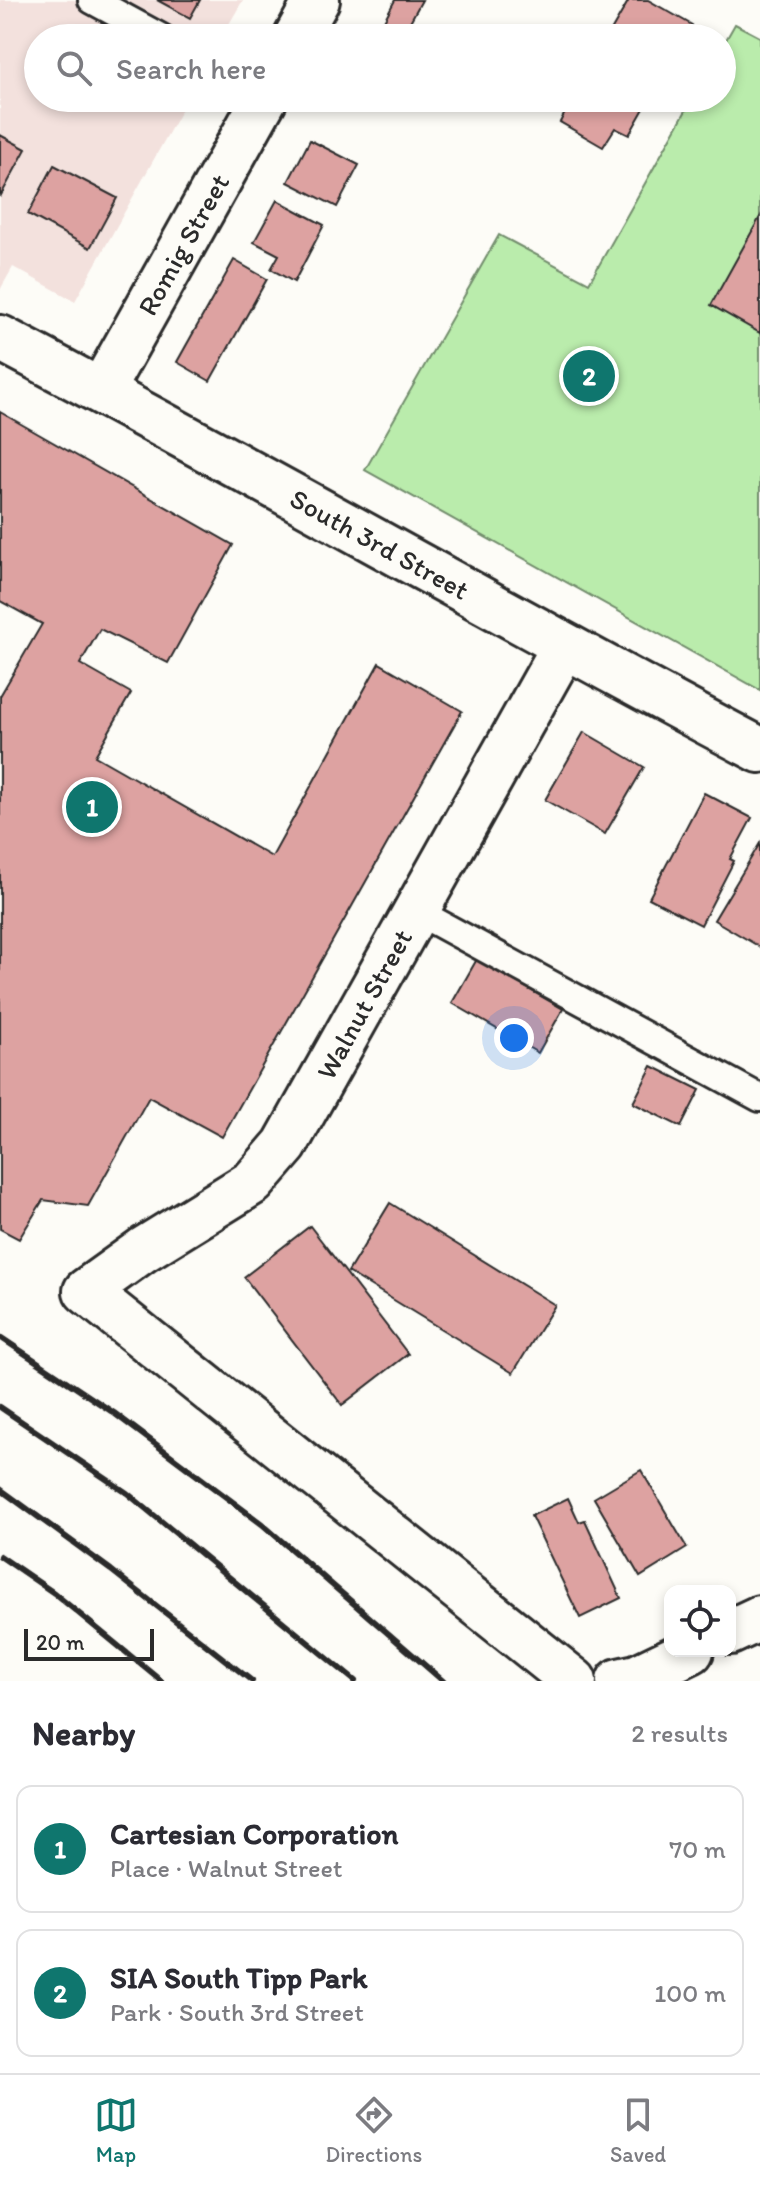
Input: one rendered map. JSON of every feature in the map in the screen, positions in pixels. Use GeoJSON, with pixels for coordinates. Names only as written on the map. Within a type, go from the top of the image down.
{"type":"FeatureCollection","features":[{"type":"Feature","properties":{"kind":"street"},"geometry":{"type":"LineString","coordinates":[[304,24],[317,0]]}},
{"type":"Feature","properties":{"kind":"street","name":"Romig Street"},"geometry":{"type":"LineString","coordinates":[[101,391],[257,112]]}},
{"type":"Feature","properties":{"kind":"street","name":"South 3rd Street"},"geometry":{"type":"LineString","coordinates":[[0,338],[564,647],[760,750]]}},
{"type":"Feature","properties":{"kind":"street","name":"Walnut Street"},"geometry":{"type":"LineString","coordinates":[[564,647],[285,1145],[253,1182],[143,1250],[86,1291],[574,1681]]}},
{"type":"Feature","properties":{"kind":"street"},"geometry":{"type":"LineString","coordinates":[[736,1629],[760,1618]]}},
{"type":"Feature","properties":{"kind":"street"},"geometry":{"type":"LineString","coordinates":[[619,1681],[637,1677],[679,1657]]}},
{"type":"Feature","properties":{"kind":"lane"},"geometry":{"type":"LineString","coordinates":[[92,0],[136,24]]}},
{"type":"Feature","properties":{"kind":"lane"},"geometry":{"type":"LineString","coordinates":[[416,911],[760,1098]]}},
{"type":"Feature","properties":{"kind":"shaded area"},"geometry":{"type":"Polygon","coordinates":[[[0,0],[243,0],[229,24],[24,24],[24,112],[180,112],[75,301],[13,267],[0,290],[0,0]]]}},
{"type":"Feature","properties":{"kind":"green space"},"geometry":{"type":"Polygon","coordinates":[[[736,25],[760,37],[760,690],[365,470],[499,235],[589,283],[685,112],[736,112],[736,25]]]}},
{"type":"Feature","properties":{"kind":"building"},"geometry":{"type":"Polygon","coordinates":[[[157,0],[200,0],[190,18],[157,0]]]}},
{"type":"Feature","properties":{"kind":"building"},"geometry":{"type":"Polygon","coordinates":[[[395,0],[422,0],[409,24],[382,24],[395,0]]]}},
{"type":"Feature","properties":{"kind":"building"},"geometry":{"type":"Polygon","coordinates":[[[629,0],[648,0],[690,24],[615,24],[629,0]]]}},
{"type":"Feature","properties":{"kind":"building"},"geometry":{"type":"Polygon","coordinates":[[[565,112],[642,112],[629,135],[615,128],[603,147],[560,122],[565,112]]]}},
{"type":"Feature","properties":{"kind":"building"},"geometry":{"type":"Polygon","coordinates":[[[0,135],[26,149],[0,197],[0,135]]]}},
{"type":"Feature","properties":{"kind":"building"},"geometry":{"type":"Polygon","coordinates":[[[310,140],[359,165],[337,207],[288,182],[310,140]]]}},
{"type":"Feature","properties":{"kind":"building"},"geometry":{"type":"Polygon","coordinates":[[[54,165],[117,198],[90,248],[28,214],[54,165]]]}},
{"type":"Feature","properties":{"kind":"building"},"geometry":{"type":"Polygon","coordinates":[[[277,200],[324,225],[294,282],[271,269],[279,255],[254,242],[277,200]]]}},
{"type":"Feature","properties":{"kind":"building"},"geometry":{"type":"Polygon","coordinates":[[[760,217],[760,333],[711,305],[760,217]]]}},
{"type":"Feature","properties":{"kind":"building"},"geometry":{"type":"Polygon","coordinates":[[[234,260],[267,279],[210,381],[177,362],[234,260]]]}},
{"type":"Feature","properties":{"kind":"building"},"geometry":{"type":"Polygon","coordinates":[[[0,412],[233,545],[168,663],[100,629],[80,664],[131,693],[95,756],[272,857],[379,663],[462,711],[222,1137],[149,1097],[88,1206],[43,1200],[19,1239],[0,1229],[0,696],[42,624],[0,601],[0,412]]]}},
{"type":"Feature","properties":{"kind":"building"},"geometry":{"type":"Polygon","coordinates":[[[584,732],[644,767],[605,834],[545,800],[584,732]]]}},
{"type":"Feature","properties":{"kind":"building"},"geometry":{"type":"Polygon","coordinates":[[[704,793],[752,818],[701,925],[649,898],[704,793]]]}},
{"type":"Feature","properties":{"kind":"building"},"geometry":{"type":"Polygon","coordinates":[[[760,843],[760,947],[714,920],[760,843]]]}},
{"type":"Feature","properties":{"kind":"building"},"geometry":{"type":"Polygon","coordinates":[[[477,959],[563,1009],[538,1053],[452,1003],[477,959]]]}},
{"type":"Feature","properties":{"kind":"building"},"geometry":{"type":"Polygon","coordinates":[[[652,1066],[700,1090],[681,1127],[633,1103],[652,1066]]]}},
{"type":"Feature","properties":{"kind":"building"},"geometry":{"type":"Polygon","coordinates":[[[390,1203],[555,1305],[513,1373],[348,1272],[390,1203]]]}},
{"type":"Feature","properties":{"kind":"building"},"geometry":{"type":"Polygon","coordinates":[[[310,1226],[408,1354],[342,1405],[244,1277],[310,1226]]]}},
{"type":"Feature","properties":{"kind":"building"},"geometry":{"type":"Polygon","coordinates":[[[641,1470],[687,1548],[640,1577],[594,1498],[641,1470]]]}},
{"type":"Feature","properties":{"kind":"building"},"geometry":{"type":"Polygon","coordinates":[[[568,1498],[579,1522],[585,1520],[621,1598],[580,1618],[531,1516],[568,1498]]]}},
{"type":"Feature","properties":{"kind":"railway"},"geometry":{"type":"LineString","coordinates":[[0,1337],[114,1413],[262,1524],[443,1681]]}},
{"type":"Feature","properties":{"kind":"railway"},"geometry":{"type":"LineString","coordinates":[[0,1407],[127,1493],[355,1681]]}},
{"type":"Feature","properties":{"kind":"railway"},"geometry":{"type":"LineString","coordinates":[[0,1489],[111,1570],[252,1681]]}},
{"type":"Feature","properties":{"kind":"railway"},"geometry":{"type":"LineString","coordinates":[[0,1556],[54,1593],[161,1681]]}},
{"type":"Feature","properties":{"kind":"place","name":"SIA South Tipp Park"},"geometry":{"type":"Point","coordinates":[589,376]}},
{"type":"Feature","properties":{"kind":"place","name":"Cartesian Corporation"},"geometry":{"type":"Point","coordinates":[92,807]}}]}
